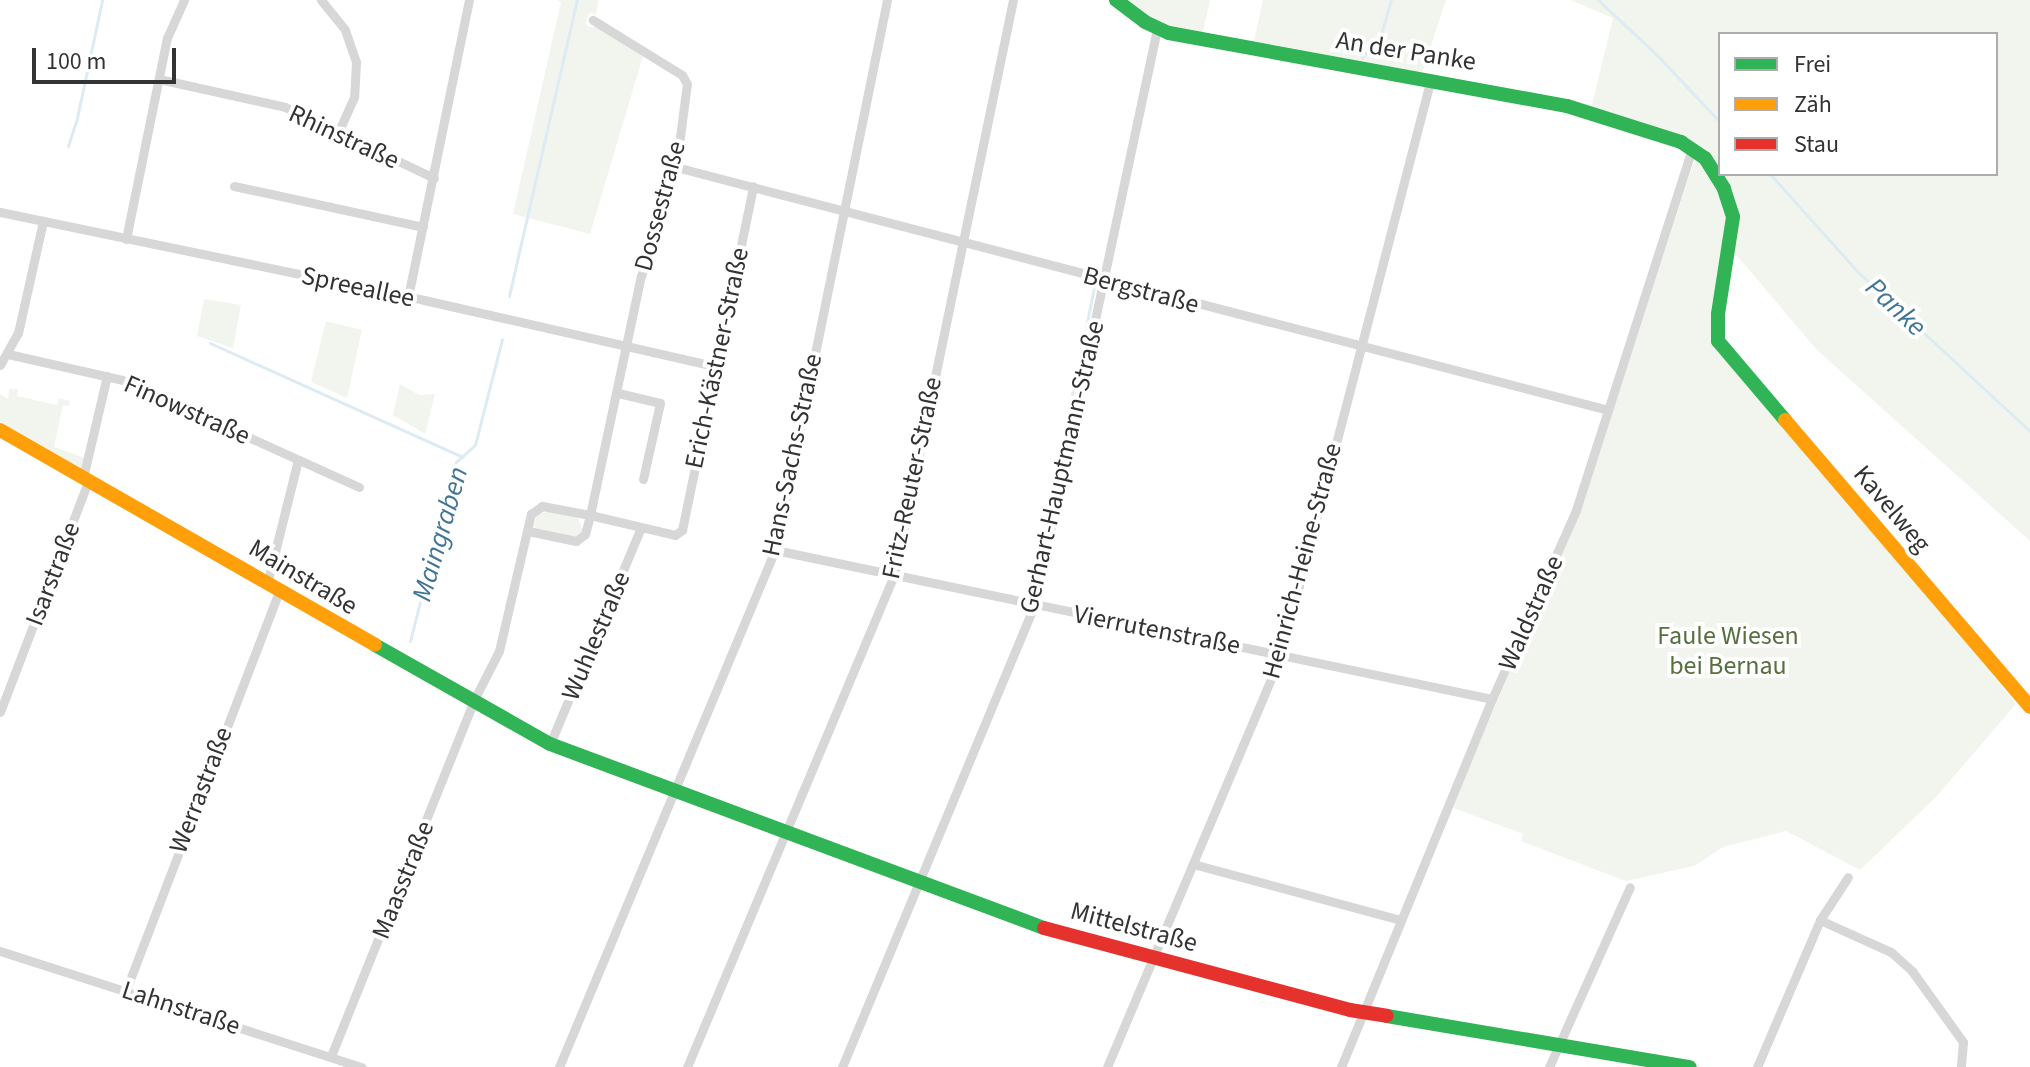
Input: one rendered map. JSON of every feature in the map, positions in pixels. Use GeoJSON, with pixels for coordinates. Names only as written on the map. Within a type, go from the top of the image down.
{"type":"FeatureCollection","features":[{"type":"Feature","properties":{"kind":"street"},"geometry":{"type":"LineString","coordinates":[[126,239],[173,20],[184,0]]}},
{"type":"Feature","properties":{"kind":"street"},"geometry":{"type":"LineString","coordinates":[[321,0],[345,30],[356,62],[354,97],[339,131]]}},
{"type":"Feature","properties":{"kind":"street"},"geometry":{"type":"LineString","coordinates":[[408,297],[469,0]]}},
{"type":"Feature","properties":{"kind":"street","name":"Hans-Sachs-Straße"},"geometry":{"type":"LineString","coordinates":[[559,1067],[775,550],[887,0]]}},
{"type":"Feature","properties":{"kind":"street","name":"Fritz-Reuter-Straße"},"geometry":{"type":"LineString","coordinates":[[687,1067],[894,575],[1013,0]]}},
{"type":"Feature","properties":{"kind":"street","name":"An der Panke"},"geometry":{"type":"LineString","coordinates":[[1116,0],[1157,29],[1567,106],[1681,142],[1692,149]]}},
{"type":"Feature","properties":{"kind":"street","name":"Dossestraße"},"geometry":{"type":"LineString","coordinates":[[590,515],[641,276],[676,167],[687,84],[682,75],[593,20]]}},
{"type":"Feature","properties":{"kind":"street","name":"Gerhart-Hauptmann-Straße"},"geometry":{"type":"LineString","coordinates":[[842,1067],[1034,606],[1157,29]]}},
{"type":"Feature","properties":{"kind":"street","name":"Rhinstraße"},"geometry":{"type":"LineString","coordinates":[[159,79],[285,107],[434,178]]}},
{"type":"Feature","properties":{"kind":"street","name":"Heinrich-Heine-Straße"},"geometry":{"type":"LineString","coordinates":[[1107,1067],[1281,655],[1430,82]]}},
{"type":"Feature","properties":{"kind":"street","name":"Kavelweg"},"geometry":{"type":"LineString","coordinates":[[1692,149],[1717,174],[1733,217],[1718,314],[1718,341],[2030,707]]}},
{"type":"Feature","properties":{"kind":"street","name":"Waldstraße"},"geometry":{"type":"LineString","coordinates":[[1341,1067],[1492,699],[1576,510],[1692,149]]}},
{"type":"Feature","properties":{"kind":"street","name":"Bergstraße"},"geometry":{"type":"LineString","coordinates":[[676,167],[1103,281],[1608,410]]}},
{"type":"Feature","properties":{"kind":"street"},"geometry":{"type":"LineString","coordinates":[[234,186],[423,227]]}},
{"type":"Feature","properties":{"kind":"street","name":"Erich-Kästner-Straße"},"geometry":{"type":"LineString","coordinates":[[641,528],[675,535],[682,530],[753,186]]}},
{"type":"Feature","properties":{"kind":"street","name":"Spreeallee"},"geometry":{"type":"LineString","coordinates":[[0,212],[408,297],[715,366]]}},
{"type":"Feature","properties":{"kind":"street"},"geometry":{"type":"LineString","coordinates":[[0,365],[18,333],[43,221]]}},
{"type":"Feature","properties":{"kind":"street","name":"Finowstraße"},"geometry":{"type":"LineString","coordinates":[[8,354],[107,376],[359,487]]}},
{"type":"Feature","properties":{"kind":"street","name":"Isarstraße"},"geometry":{"type":"LineString","coordinates":[[0,712],[85,480],[107,376]]}},
{"type":"Feature","properties":{"kind":"street"},"geometry":{"type":"LineString","coordinates":[[618,393],[660,403],[643,479]]}},
{"type":"Feature","properties":{"kind":"street","name":"Mainstraße"},"geometry":{"type":"LineString","coordinates":[[0,430],[473,702],[550,744],[586,759]]}},
{"type":"Feature","properties":{"kind":"street","name":"Werrastraße"},"geometry":{"type":"LineString","coordinates":[[126,990],[273,588],[298,460]]}},
{"type":"Feature","properties":{"kind":"street"},"geometry":{"type":"LineString","coordinates":[[473,702],[499,651],[531,514],[538,507],[590,515],[641,528]]}},
{"type":"Feature","properties":{"kind":"street"},"geometry":{"type":"LineString","coordinates":[[528,531],[576,541],[585,534],[590,515]]}},
{"type":"Feature","properties":{"kind":"street","name":"Wuhlestraße"},"geometry":{"type":"LineString","coordinates":[[550,744],[641,528]]}},
{"type":"Feature","properties":{"kind":"street","name":"Vierrutenstraße"},"geometry":{"type":"LineString","coordinates":[[775,550],[1492,699]]}},
{"type":"Feature","properties":{"kind":"street","name":"Maasstraße"},"geometry":{"type":"LineString","coordinates":[[331,1056],[473,702]]}},
{"type":"Feature","properties":{"kind":"street","name":"Mittelstraße"},"geometry":{"type":"LineString","coordinates":[[586,759],[1031,924],[1365,1012],[1690,1067]]}},
{"type":"Feature","properties":{"kind":"street"},"geometry":{"type":"LineString","coordinates":[[1193,864],[1400,920]]}},
{"type":"Feature","properties":{"kind":"street"},"geometry":{"type":"LineString","coordinates":[[1757,1067],[1820,920],[1848,877]]}},
{"type":"Feature","properties":{"kind":"street"},"geometry":{"type":"LineString","coordinates":[[1549,1067],[1630,887]]}},
{"type":"Feature","properties":{"kind":"street"},"geometry":{"type":"LineString","coordinates":[[1820,920],[1891,952],[1912,971],[1963,1042],[1961,1067]]}},
{"type":"Feature","properties":{"kind":"street","name":"Lahnstraße"},"geometry":{"type":"LineString","coordinates":[[0,951],[362,1067]]}},
{"type":"Feature","properties":{"kind":"green space"},"geometry":{"type":"Polygon","coordinates":[[[556,0],[599,0],[596,14],[590,13],[586,19],[587,26],[600,28],[643,56],[590,234],[513,214],[561,2],[556,0]]]}},
{"type":"Feature","properties":{"kind":"green space"},"geometry":{"type":"Polygon","coordinates":[[[1124,0],[1210,0],[1202,35],[1168,29],[1124,0]]]}},
{"type":"Feature","properties":{"kind":"green space"},"geometry":{"type":"Polygon","coordinates":[[[1263,0],[1446,0],[1422,73],[1254,41],[1263,0]]]}},
{"type":"Feature","properties":{"kind":"green space","name":"Faule Wiesen bei Bernau"},"geometry":{"type":"Polygon","coordinates":[[[1570,0],[2030,0],[2030,541],[1817,350],[1733,251],[1715,340],[2016,704],[1936,797],[1860,870],[1786,831],[1723,847],[1694,866],[1626,881],[1521,841],[1523,834],[1451,807],[1580,512],[1698,149],[1591,109],[1613,18],[1570,0]]]}},
{"type":"Feature","properties":{"kind":"green space"},"geometry":{"type":"Polygon","coordinates":[[[204,299],[241,305],[233,348],[197,336],[204,299]]]}},
{"type":"Feature","properties":{"kind":"green space"},"geometry":{"type":"Polygon","coordinates":[[[326,321],[362,330],[347,398],[311,382],[326,321]]]}},
{"type":"Feature","properties":{"kind":"green space"},"geometry":{"type":"Polygon","coordinates":[[[400,384],[419,395],[435,394],[425,434],[393,415],[400,384]]]}},
{"type":"Feature","properties":{"kind":"green space"},"geometry":{"type":"Polygon","coordinates":[[[9,389],[18,389],[17,396],[57,405],[59,398],[70,401],[69,406],[63,405],[54,447],[85,458],[82,469],[0,422],[0,394],[8,399],[9,389]]]}},
{"type":"Feature","properties":{"kind":"green space"},"geometry":{"type":"Polygon","coordinates":[[[550,511],[577,517],[583,530],[575,537],[540,532],[534,526],[537,515],[550,511]]]}},
{"type":"Feature","properties":{"kind":"waterway"},"geometry":{"type":"LineString","coordinates":[[68,146],[77,118],[102,0]]}},
{"type":"Feature","properties":{"kind":"waterway","name":"Maingraben"},"geometry":{"type":"LineString","coordinates":[[509,296],[577,0]]}},
{"type":"Feature","properties":{"kind":"waterway"},"geometry":{"type":"LineString","coordinates":[[1362,58],[1382,31],[1391,0]]}},
{"type":"Feature","properties":{"kind":"waterway","name":"Panke"},"geometry":{"type":"LineString","coordinates":[[1598,0],[1656,54],[1718,120]]}},
{"type":"Feature","properties":{"kind":"waterway","name":"Panke"},"geometry":{"type":"LineString","coordinates":[[1772,176],[1858,272],[2030,431]]}},
{"type":"Feature","properties":{"kind":"waterway"},"geometry":{"type":"LineString","coordinates":[[1086,327],[1094,287]]}},
{"type":"Feature","properties":{"kind":"waterway"},"geometry":{"type":"LineString","coordinates":[[1072,394],[1084,337]]}},
{"type":"Feature","properties":{"kind":"waterway","name":"Maingraben"},"geometry":{"type":"LineString","coordinates":[[410,641],[456,462],[475,445],[502,339]]}},
{"type":"Feature","properties":{"kind":"waterway"},"geometry":{"type":"LineString","coordinates":[[210,343],[462,457]]}},
{"type":"Feature","properties":{"kind":"waterway"},"geometry":{"type":"LineString","coordinates":[[1052,498],[1069,410]]}},
{"type":"Feature","properties":{"kind":"waterway"},"geometry":{"type":"LineString","coordinates":[[1047,518],[1051,502]]}},
{"type":"Feature","properties":{"kind":"waterway"},"geometry":{"type":"LineString","coordinates":[[1040,551],[1045,528]]}},
{"type":"Feature","properties":{"kind":"waterway"},"geometry":{"type":"LineString","coordinates":[[1031,589],[1038,562]]}},
{"type":"Feature","properties":{"kind":"traffic: fast"},"geometry":{"type":"LineString","coordinates":[[1116,0],[1145,22],[1169,33],[1567,106],[1681,142],[1705,158],[1724,189],[1733,217],[1718,314],[1718,341],[1785,420]]}},
{"type":"Feature","properties":{"kind":"traffic: fast"},"geometry":{"type":"LineString","coordinates":[[375,645],[550,744],[1044,928]]}},
{"type":"Feature","properties":{"kind":"traffic: fast"},"geometry":{"type":"LineString","coordinates":[[1387,1016],[1690,1067]]}},
{"type":"Feature","properties":{"kind":"traffic: slow"},"geometry":{"type":"LineString","coordinates":[[1785,420],[2030,707]]}},
{"type":"Feature","properties":{"kind":"traffic: slow"},"geometry":{"type":"LineString","coordinates":[[0,430],[375,645]]}},
{"type":"Feature","properties":{"kind":"traffic: jam"},"geometry":{"type":"LineString","coordinates":[[1044,928],[1350,1010],[1387,1016]]}}]}
